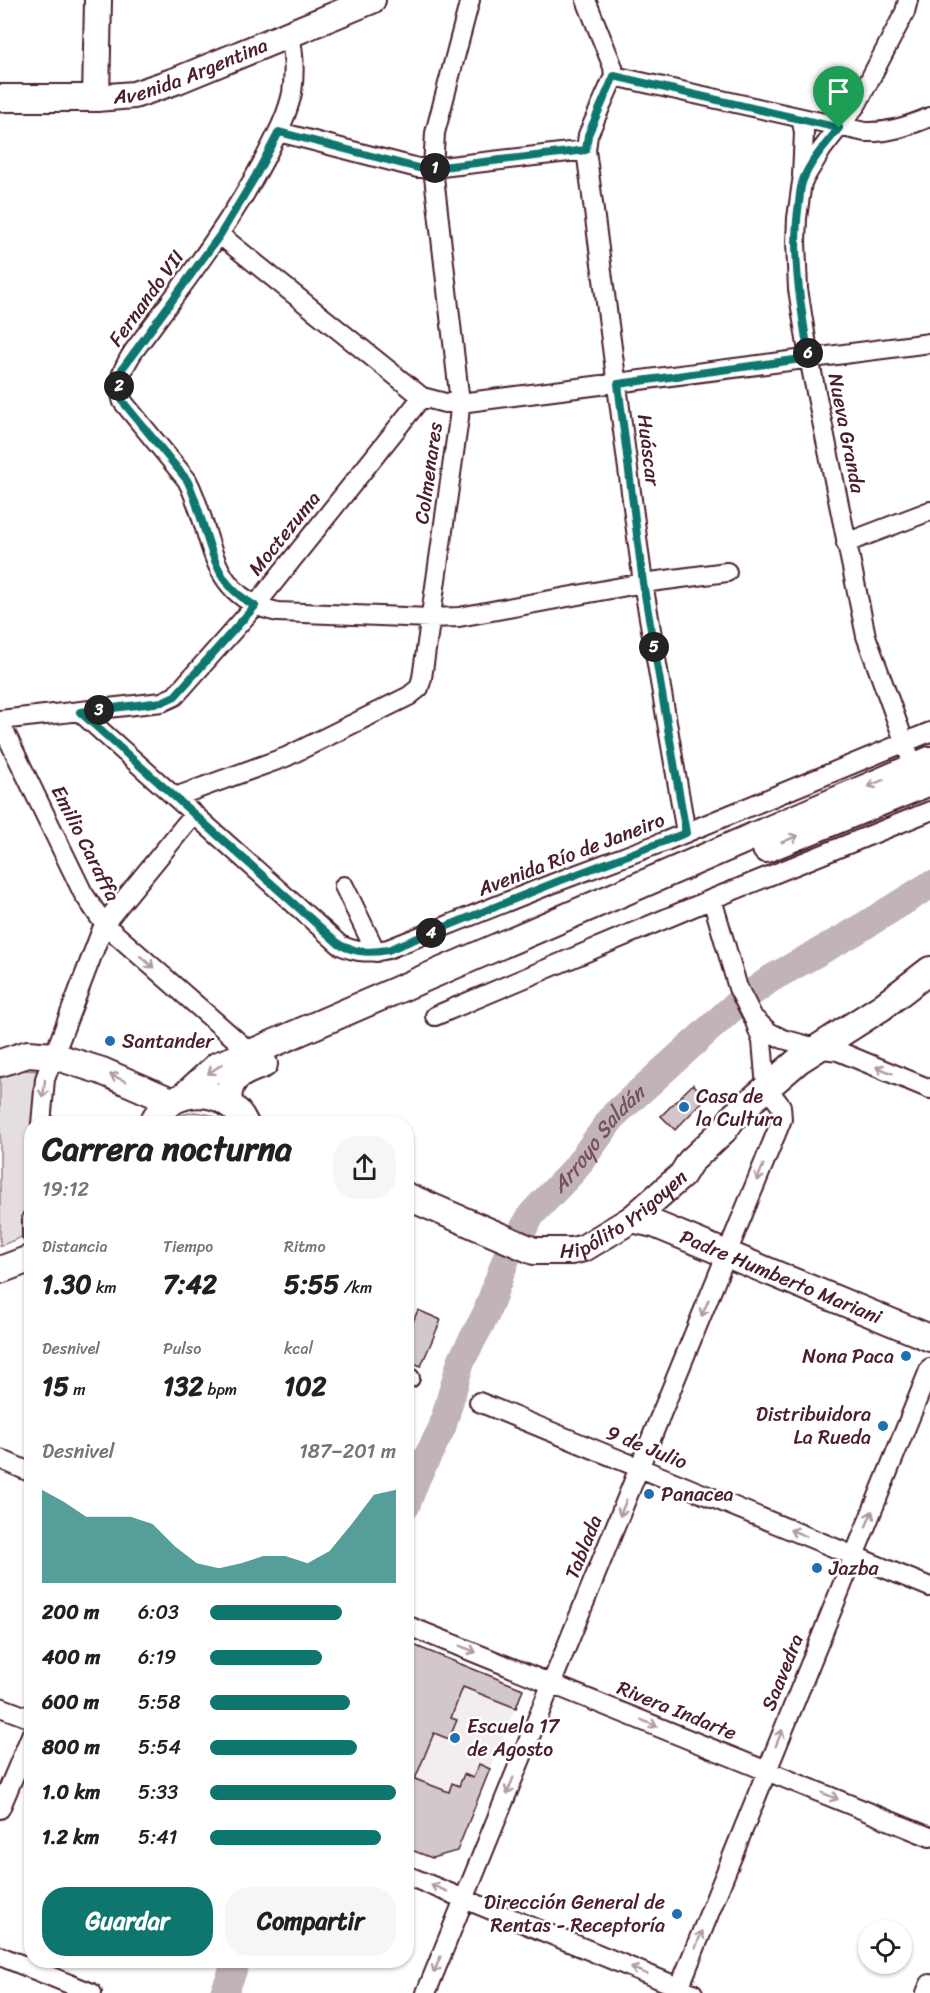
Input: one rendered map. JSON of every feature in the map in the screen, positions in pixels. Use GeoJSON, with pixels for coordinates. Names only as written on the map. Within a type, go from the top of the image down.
{"type":"FeatureCollection","features":[{"type":"Feature","properties":{"kind":"main road"},"geometry":{"type":"LineString","coordinates":[[96,99],[98,0]]}},
{"type":"Feature","properties":{"kind":"main road","name":"Avenida Argentina"},"geometry":{"type":"LineString","coordinates":[[0,98],[96,99],[134,94],[157,88],[362,2]]}},
{"type":"Feature","properties":{"kind":"main road"},"geometry":{"type":"LineString","coordinates":[[157,1116],[162,1109],[218,1065],[923,774]]}},
{"type":"Feature","properties":{"kind":"main road"},"geometry":{"type":"LineString","coordinates":[[242,1116],[229,1085],[239,1074],[701,876],[923,774]]}},
{"type":"Feature","properties":{"kind":"main road","name":"Hipólito Yrigoyen"},"geometry":{"type":"LineString","coordinates":[[541,1251],[584,1248],[632,1219],[682,1175],[690,1162],[724,1130],[742,1123],[775,1100],[821,1057],[930,970]]}},
{"type":"Feature","properties":{"kind":"main road"},"geometry":{"type":"LineString","coordinates":[[0,1063],[28,1054],[54,1056],[178,1098],[199,1093],[214,1096],[241,1116]]}},
{"type":"Feature","properties":{"kind":"main road","name":"Hipólito Yrigoyen"},"geometry":{"type":"LineString","coordinates":[[541,1251],[592,1227],[674,1166],[690,1162]]}},
{"type":"Feature","properties":{"kind":"main road"},"geometry":{"type":"LineString","coordinates":[[414,1199],[541,1251]]}},
{"type":"Feature","properties":{"kind":"main road","name":"Padre Humberto Mariani"},"geometry":{"type":"LineString","coordinates":[[632,1219],[654,1224],[930,1338]]}},
{"type":"Feature","properties":{"kind":"main road"},"geometry":{"type":"LineString","coordinates":[[0,1270],[24,1261]]}},
{"type":"Feature","properties":{"kind":"street","name":"Colmenares"},"geometry":{"type":"LineString","coordinates":[[175,798],[286,757],[414,694],[419,687],[460,403],[433,168],[435,133],[470,0]]}},
{"type":"Feature","properties":{"kind":"street"},"geometry":{"type":"LineString","coordinates":[[586,0],[613,67],[614,76],[839,128],[880,133],[930,117]]}},
{"type":"Feature","properties":{"kind":"street","name":"Nueva Granda"},"geometry":{"type":"LineString","coordinates":[[908,0],[905,12],[857,104],[822,149],[802,182],[796,242],[798,289],[809,358],[866,636],[906,742],[923,774]]}},
{"type":"Feature","properties":{"kind":"street","name":"Fernando VII"},"geometry":{"type":"LineString","coordinates":[[290,34],[294,53],[294,75],[286,114],[279,132],[220,235],[122,369],[119,390],[123,402],[187,480],[195,494],[223,576],[242,598],[255,606],[278,612],[430,618],[459,617],[643,583],[728,572]]}},
{"type":"Feature","properties":{"kind":"street","name":"Huáscar"},"geometry":{"type":"LineString","coordinates":[[614,76],[588,135],[586,150],[643,583],[686,833]]}},
{"type":"Feature","properties":{"kind":"street"},"geometry":{"type":"LineString","coordinates":[[801,118],[804,132],[802,182]]}},
{"type":"Feature","properties":{"kind":"street"},"geometry":{"type":"LineString","coordinates":[[279,132],[418,168],[586,150]]}},
{"type":"Feature","properties":{"kind":"street"},"geometry":{"type":"LineString","coordinates":[[220,235],[422,397],[445,403],[618,384],[930,343]]}},
{"type":"Feature","properties":{"kind":"street","name":"Moctezuma"},"geometry":{"type":"LineString","coordinates":[[0,721],[162,702],[175,696],[255,606],[422,397]]}},
{"type":"Feature","properties":{"kind":"street"},"geometry":{"type":"LineString","coordinates":[[846,543],[930,511]]}},
{"type":"Feature","properties":{"kind":"street"},"geometry":{"type":"LineString","coordinates":[[80,712],[340,945],[367,952]]}},
{"type":"Feature","properties":{"kind":"street","name":"Emilio Caraffa"},"geometry":{"type":"LineString","coordinates":[[0,721],[83,893],[104,924],[45,1079],[42,1116]]}},
{"type":"Feature","properties":{"kind":"street","name":"Avenida Río de Janeiro"},"geometry":{"type":"LineString","coordinates":[[367,952],[388,950],[686,833],[930,732]]}},
{"type":"Feature","properties":{"kind":"street"},"geometry":{"type":"LineString","coordinates":[[435,1016],[712,899],[930,811]]}},
{"type":"Feature","properties":{"kind":"street"},"geometry":{"type":"LineString","coordinates":[[194,814],[104,924],[251,1053]]}},
{"type":"Feature","properties":{"kind":"street"},"geometry":{"type":"LineString","coordinates":[[344,886],[367,952]]}},
{"type":"Feature","properties":{"kind":"street"},"geometry":{"type":"LineString","coordinates":[[712,899],[738,988],[762,1041],[765,1076],[775,1100]]}},
{"type":"Feature","properties":{"kind":"street"},"geometry":{"type":"LineString","coordinates":[[754,1019],[770,1032],[821,1057],[930,1089]]}},
{"type":"Feature","properties":{"kind":"street","name":"Tablada"},"geometry":{"type":"LineString","coordinates":[[426,1993],[727,1254],[775,1100]]}},
{"type":"Feature","properties":{"kind":"street","name":"Saavedra"},"geometry":{"type":"LineString","coordinates":[[683,1991],[766,1770],[930,1368]]}},
{"type":"Feature","properties":{"kind":"street","name":"9 de Julio"},"geometry":{"type":"LineString","coordinates":[[480,1402],[930,1587]]}},
{"type":"Feature","properties":{"kind":"street"},"geometry":{"type":"LineString","coordinates":[[0,1460],[24,1470]]}},
{"type":"Feature","properties":{"kind":"street","name":"Rivera Indarte"},"geometry":{"type":"LineString","coordinates":[[414,1628],[930,1837]]}},
{"type":"Feature","properties":{"kind":"street"},"geometry":{"type":"LineString","coordinates":[[0,1707],[24,1716]]}},
{"type":"Feature","properties":{"kind":"street"},"geometry":{"type":"LineString","coordinates":[[0,1809],[24,1752]]}},
{"type":"Feature","properties":{"kind":"street"},"geometry":{"type":"LineString","coordinates":[[414,1878],[683,1991]]}},
{"type":"Feature","properties":{"kind":"street"},"geometry":{"type":"LineString","coordinates":[[0,1956],[24,1966]]}},
{"type":"Feature","properties":{"kind":"street"},"geometry":{"type":"LineString","coordinates":[[30,1968],[92,1993]]}},
{"type":"Feature","properties":{"kind":"street"},"geometry":{"type":"LineString","coordinates":[[926,1993],[930,1984]]}},
{"type":"Feature","properties":{"kind":"shaded area"},"geometry":{"type":"Polygon","coordinates":[[[21,1070],[43,1071],[39,1116],[24,1116],[24,1236],[0,1246],[0,1078],[21,1070]]]}},
{"type":"Feature","properties":{"kind":"shaded area"},"geometry":{"type":"Polygon","coordinates":[[[194,1112],[212,1116],[181,1116],[194,1112]]]}},
{"type":"Feature","properties":{"kind":"shaded area","name":"Escuela 17 de Agosto"},"geometry":{"type":"Polygon","coordinates":[[[414,1645],[523,1689],[457,1851],[432,1858],[414,1851],[414,1645]]]}},
{"type":"Feature","properties":{"kind":"building","name":"Casa de la Cultura"},"geometry":{"type":"Polygon","coordinates":[[[693,1084],[706,1098],[675,1130],[661,1116],[693,1084]]]}},
{"type":"Feature","properties":{"kind":"building"},"geometry":{"type":"Polygon","coordinates":[[[418,1310],[441,1320],[421,1366],[414,1363],[414,1319],[418,1310]]]}},
{"type":"Feature","properties":{"kind":"building"},"geometry":{"type":"Polygon","coordinates":[[[414,1645],[523,1689],[516,1708],[463,1687],[451,1718],[457,1720],[449,1739],[434,1733],[415,1779],[449,1792],[452,1783],[459,1786],[464,1774],[473,1778],[479,1764],[490,1769],[457,1851],[432,1858],[414,1851],[414,1645]]]}},
{"type":"Feature","properties":{"kind":"waterway","name":"Arroyo Saldán"},"geometry":{"type":"LineString","coordinates":[[414,1485],[442,1428],[461,1361],[486,1314],[507,1256],[532,1214],[574,1170],[615,1114],[740,1001],[772,978],[851,934],[930,885]]}},
{"type":"Feature","properties":{"kind":"waterway","name":"Arroyo Saldán"},"geometry":{"type":"LineString","coordinates":[[224,1993],[234,1968]]}},
{"type":"Feature","properties":{"kind":"place","name":"Santander"},"geometry":{"type":"Point","coordinates":[110,1041]}},
{"type":"Feature","properties":{"kind":"place","name":"Casa de la Cultura"},"geometry":{"type":"Point","coordinates":[684,1107]}},
{"type":"Feature","properties":{"kind":"place","name":"Nona Paca"},"geometry":{"type":"Point","coordinates":[906,1356]}},
{"type":"Feature","properties":{"kind":"place","name":"Distribuidora La Rueda"},"geometry":{"type":"Point","coordinates":[883,1426]}},
{"type":"Feature","properties":{"kind":"place","name":"Panacea"},"geometry":{"type":"Point","coordinates":[649,1494]}},
{"type":"Feature","properties":{"kind":"place","name":"Jazba"},"geometry":{"type":"Point","coordinates":[817,1568]}},
{"type":"Feature","properties":{"kind":"place","name":"Escuela 17 de Agosto"},"geometry":{"type":"Point","coordinates":[455,1738]}},
{"type":"Feature","properties":{"kind":"place","name":"Dirección General de Rentas - Receptoría"},"geometry":{"type":"Point","coordinates":[677,1914]}},
{"type":"Feature","properties":{"kind":"route"},"geometry":{"type":"LineString","coordinates":[[614,76],[839,128],[813,162],[802,182],[797,218],[798,289],[809,358],[618,384],[643,583],[686,833],[388,950],[359,952],[340,945],[80,712],[170,700],[183,689],[255,606],[228,585],[217,564],[195,494],[187,480],[123,402],[119,381],[122,369],[133,352],[220,235],[279,132],[418,168],[586,150],[588,135],[614,76]]}}]}
